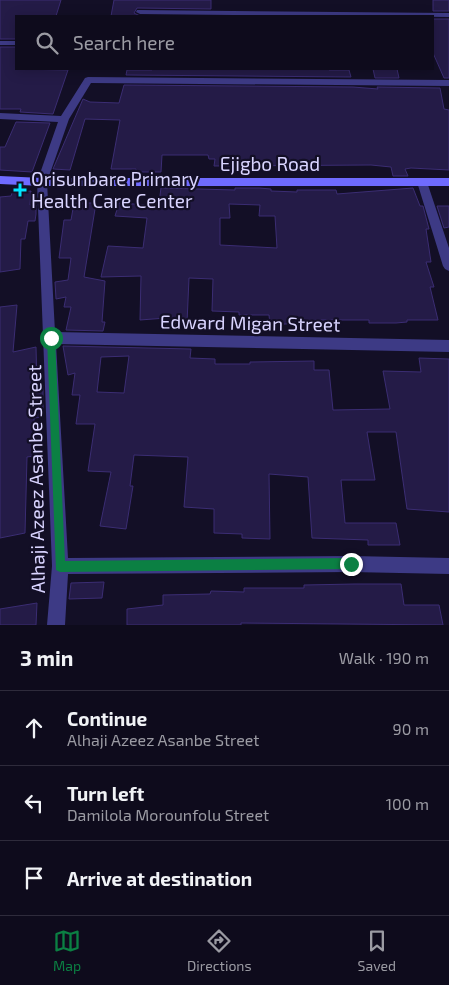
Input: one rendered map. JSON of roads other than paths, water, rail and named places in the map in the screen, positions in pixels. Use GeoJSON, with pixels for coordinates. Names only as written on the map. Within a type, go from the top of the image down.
{"type":"FeatureCollection","features":[{"type":"Feature","properties":{"kind":"street"},"geometry":{"type":"LineString","coordinates":[[140,12],[449,15]]}},
{"type":"Feature","properties":{"kind":"street"},"geometry":{"type":"LineString","coordinates":[[0,43],[15,43]]}},
{"type":"Feature","properties":{"kind":"street"},"geometry":{"type":"LineString","coordinates":[[42,182],[64,119],[88,80],[449,83]]}},
{"type":"Feature","properties":{"kind":"street"},"geometry":{"type":"LineString","coordinates":[[0,116],[64,119]]}},
{"type":"Feature","properties":{"kind":"street","name":"Ejigbo Road"},"geometry":{"type":"LineString","coordinates":[[0,180],[42,182],[449,182]]}},
{"type":"Feature","properties":{"kind":"street","name":"Alhaji Azeez Asanbe Street"},"geometry":{"type":"LineString","coordinates":[[42,182],[51,338],[60,566],[56,625]]}},
{"type":"Feature","properties":{"kind":"street"},"geometry":{"type":"LineString","coordinates":[[422,182],[449,266]]}},
{"type":"Feature","properties":{"kind":"street","name":"Edward Migan Street"},"geometry":{"type":"LineString","coordinates":[[51,338],[449,346]]}},
{"type":"Feature","properties":{"kind":"street"},"geometry":{"type":"LineString","coordinates":[[60,566],[341,564],[449,566]]}},
{"type":"Feature","properties":{"kind":"place","name":"Orisunbare Primary Health Care Center"},"geometry":{"type":"Point","coordinates":[20,190]}}]}
